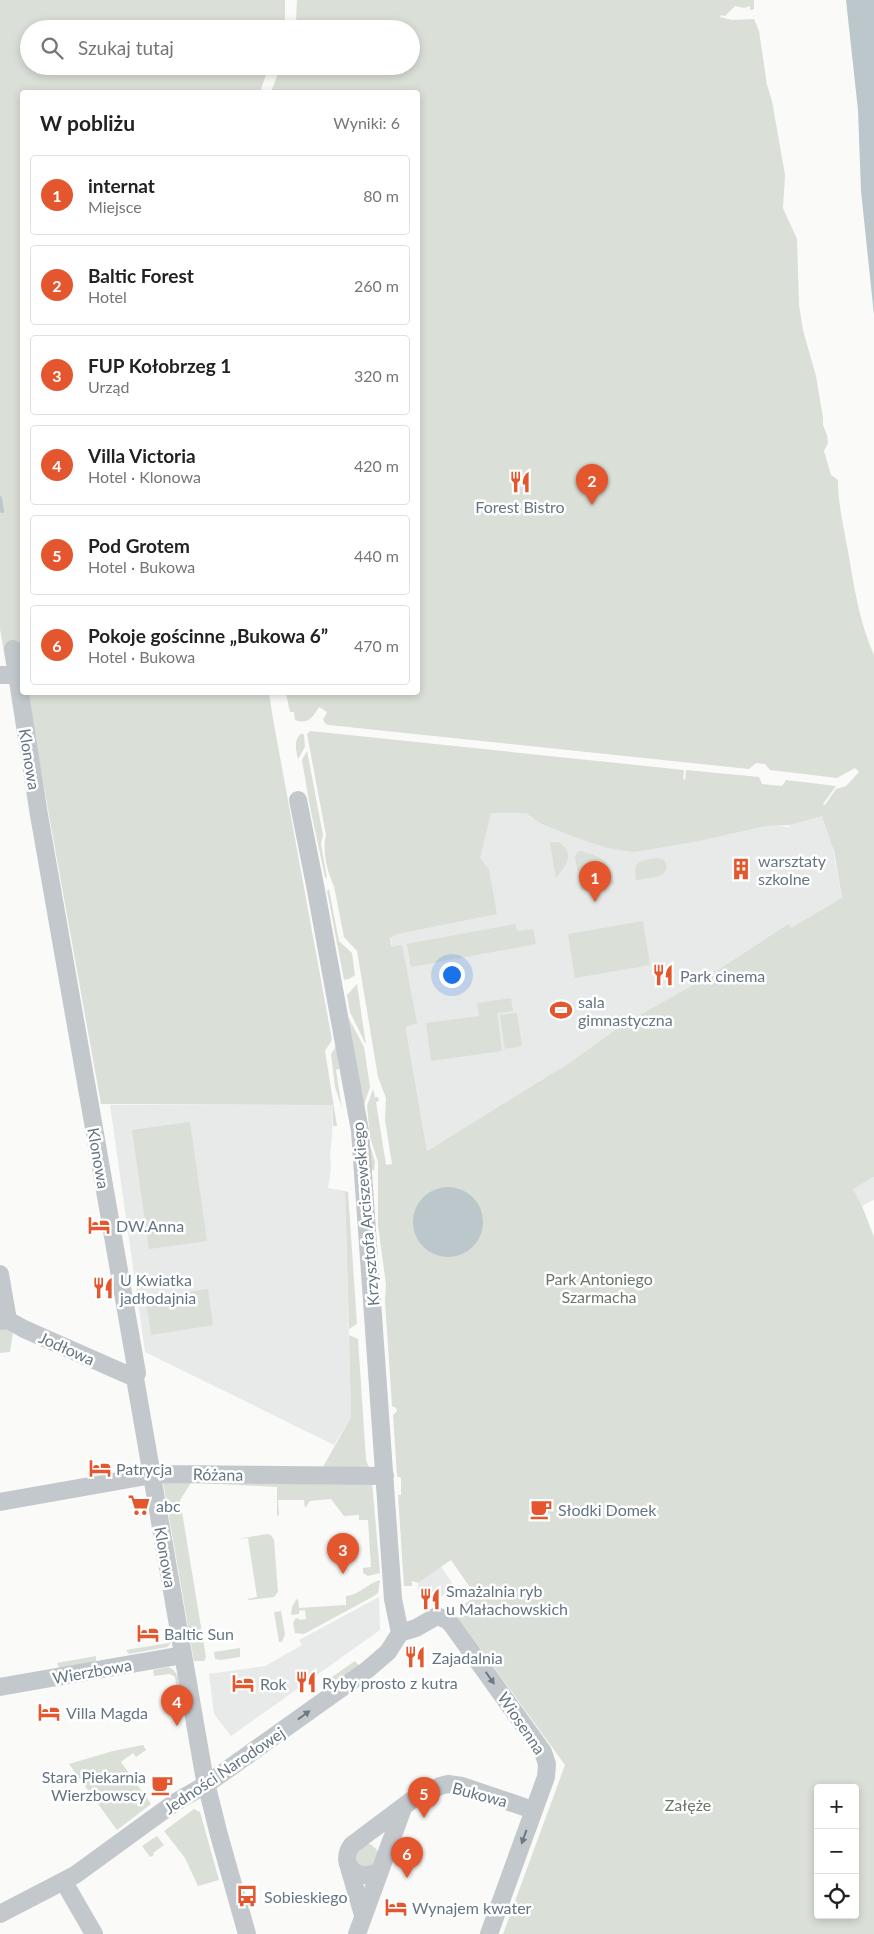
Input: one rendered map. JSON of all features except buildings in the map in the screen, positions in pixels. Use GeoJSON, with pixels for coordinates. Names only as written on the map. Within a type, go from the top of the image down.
{"type":"FeatureCollection","features":[{"type":"Feature","properties":{"kind":"street","name":"Klonowa"},"geometry":{"type":"LineString","coordinates":[[13,649],[9,675],[39,815],[137,1373],[135,1378],[204,1775],[247,1934]]}},
{"type":"Feature","properties":{"kind":"street","name":"Krzysztofa Arciszewskiego"},"geometry":{"type":"LineString","coordinates":[[298,800],[360,1131],[382,1476],[393,1599],[400,1633]]}},
{"type":"Feature","properties":{"kind":"street"},"geometry":{"type":"LineString","coordinates":[[0,1274],[4,1320]]}},
{"type":"Feature","properties":{"kind":"street","name":"Jodłowa"},"geometry":{"type":"LineString","coordinates":[[4,1320],[135,1378]]}},
{"type":"Feature","properties":{"kind":"street","name":"Różana"},"geometry":{"type":"LineString","coordinates":[[0,1502],[152,1476],[175,1474],[382,1476]]}},
{"type":"Feature","properties":{"kind":"street","name":"Wiosenna"},"geometry":{"type":"LineString","coordinates":[[400,1633],[416,1628],[437,1616],[447,1620],[543,1752],[547,1764],[547,1772],[489,1934]]}},
{"type":"Feature","properties":{"kind":"street","name":"Jedności Narodowej"},"geometry":{"type":"LineString","coordinates":[[0,1914],[64,1882],[96,1861],[174,1803],[207,1784],[378,1661],[393,1646],[400,1633]]}},
{"type":"Feature","properties":{"kind":"street","name":"Wierzbowa"},"geometry":{"type":"LineString","coordinates":[[0,1687],[183,1655]]}},
{"type":"Feature","properties":{"kind":"street","name":"Bukowa"},"geometry":{"type":"LineString","coordinates":[[348,1864],[348,1851],[352,1844],[412,1800],[428,1790],[440,1786],[455,1784],[533,1810]]}},
{"type":"Feature","properties":{"kind":"street"},"geometry":{"type":"LineString","coordinates":[[357,1934],[403,1808]]}},
{"type":"Feature","properties":{"kind":"street"},"geometry":{"type":"LineString","coordinates":[[348,1864],[356,1874],[372,1876],[383,1863],[383,1847],[378,1842],[364,1836]]}},
{"type":"Feature","properties":{"kind":"street"},"geometry":{"type":"LineString","coordinates":[[348,1864],[363,1916]]}},
{"type":"Feature","properties":{"kind":"street"},"geometry":{"type":"LineString","coordinates":[[64,1882],[94,1934]]}},
{"type":"Feature","properties":{"kind":"shaded area"},"geometry":{"type":"Polygon","coordinates":[[[846,0],[874,0],[874,315],[861,191],[858,110],[846,0]]]}},
{"type":"Feature","properties":{"kind":"shaded area"},"geometry":{"type":"Polygon","coordinates":[[[364,780],[789,827],[789,809],[823,806],[828,822],[842,899],[790,929],[788,924],[709,976],[625,1023],[569,1063],[427,1151],[364,780]]]}},
{"type":"Feature","properties":{"kind":"shaded area"},"geometry":{"type":"Polygon","coordinates":[[[110,1105],[333,1105],[331,1168],[328,1188],[345,1191],[351,1417],[334,1445],[145,1352],[110,1105]]]}},
{"type":"Feature","properties":{"kind":"shaded area"},"geometry":{"type":"Polygon","coordinates":[[[874,1177],[874,1200],[862,1206],[853,1189],[874,1177]]]}},
{"type":"Feature","properties":{"kind":"shaded area"},"geometry":{"type":"Polygon","coordinates":[[[455,1187],[468,1193],[477,1202],[481,1208],[483,1222],[481,1236],[473,1247],[462,1255],[441,1257],[434,1255],[423,1247],[415,1236],[413,1215],[415,1208],[423,1197],[434,1189],[455,1187]]]}},
{"type":"Feature","properties":{"kind":"shaded area"},"geometry":{"type":"Polygon","coordinates":[[[441,1567],[455,1587],[430,1604],[418,1589],[418,1583],[441,1567]]]}},
{"type":"Feature","properties":{"kind":"shaded area"},"geometry":{"type":"Polygon","coordinates":[[[379,1597],[380,1630],[231,1736],[214,1714],[209,1674],[265,1666],[302,1645],[299,1640],[379,1597]]]}},
{"type":"Feature","properties":{"kind":"green space"},"geometry":{"type":"Polygon","coordinates":[[[0,0],[285,0],[285,20],[20,20],[20,75],[266,75],[261,90],[20,90],[20,665],[6,664],[0,629],[0,0]]]}},
{"type":"Feature","properties":{"kind":"green space"},"geometry":{"type":"Polygon","coordinates":[[[297,0],[754,0],[754,9],[750,10],[750,6],[744,8],[735,6],[725,16],[721,15],[720,17],[732,20],[754,19],[759,31],[767,85],[772,101],[785,175],[783,208],[797,239],[799,305],[803,330],[816,376],[823,425],[827,435],[828,443],[824,451],[831,475],[838,480],[841,513],[857,601],[874,655],[874,1177],[853,1189],[874,1237],[874,1934],[503,1934],[565,1765],[458,1618],[459,1608],[476,1596],[451,1560],[418,1583],[412,1581],[412,1586],[404,1586],[398,1495],[401,1495],[401,1478],[397,1476],[393,1415],[397,1411],[392,1406],[385,1301],[386,1284],[378,1226],[378,1162],[370,1137],[367,1106],[373,1089],[375,1097],[378,1097],[379,1101],[376,1102],[386,1165],[392,1164],[385,1120],[386,1098],[378,1077],[357,951],[344,937],[334,886],[327,868],[325,854],[326,835],[307,734],[310,731],[684,770],[683,779],[685,780],[686,770],[759,777],[762,784],[782,786],[786,780],[836,786],[823,804],[825,805],[836,789],[846,786],[859,772],[855,768],[837,778],[770,770],[765,764],[756,763],[749,769],[329,725],[323,720],[327,712],[319,707],[307,721],[295,720],[294,712],[290,712],[286,695],[420,695],[420,90],[272,90],[278,75],[420,75],[420,20],[296,20],[297,0]],[[491,813],[480,858],[489,870],[497,914],[397,934],[390,938],[392,947],[402,945],[417,1023],[406,1027],[406,1029],[427,1151],[569,1063],[625,1023],[709,976],[788,924],[791,928],[842,898],[834,851],[822,816],[789,825],[765,826],[699,841],[634,852],[607,848],[542,824],[526,813],[491,813]]]}},
{"type":"Feature","properties":{"kind":"green space"},"geometry":{"type":"Polygon","coordinates":[[[27,695],[269,695],[332,1040],[325,1051],[337,1126],[333,1126],[333,1105],[101,1104],[27,695]]]}},
{"type":"Feature","properties":{"kind":"green space"},"geometry":{"type":"Polygon","coordinates":[[[302,733],[304,735],[305,747],[298,759],[296,742],[302,733]]]}},
{"type":"Feature","properties":{"kind":"green space"},"geometry":{"type":"Polygon","coordinates":[[[307,751],[323,835],[321,844],[327,878],[325,877],[310,807],[302,760],[307,751]]]}},
{"type":"Feature","properties":{"kind":"green space"},"geometry":{"type":"Polygon","coordinates":[[[559,842],[567,851],[568,860],[556,878],[550,843],[559,842]]]}},
{"type":"Feature","properties":{"kind":"green space"},"geometry":{"type":"Polygon","coordinates":[[[581,851],[605,861],[614,884],[581,890],[575,857],[577,852],[581,851]]]}},
{"type":"Feature","properties":{"kind":"green space"},"geometry":{"type":"Polygon","coordinates":[[[657,858],[666,863],[664,873],[655,877],[636,880],[637,865],[642,861],[657,858]]]}},
{"type":"Feature","properties":{"kind":"green space"},"geometry":{"type":"Polygon","coordinates":[[[329,889],[339,941],[352,953],[355,975],[344,980],[327,891],[329,889]]]}},
{"type":"Feature","properties":{"kind":"green space"},"geometry":{"type":"Polygon","coordinates":[[[643,921],[650,965],[575,978],[568,934],[643,921]]]}},
{"type":"Feature","properties":{"kind":"green space"},"geometry":{"type":"Polygon","coordinates":[[[515,924],[517,931],[533,929],[536,944],[411,967],[407,944],[515,924]]]}},
{"type":"Feature","properties":{"kind":"green space"},"geometry":{"type":"Polygon","coordinates":[[[357,984],[366,1045],[350,1012],[347,995],[357,984]]]}},
{"type":"Feature","properties":{"kind":"green space"},"geometry":{"type":"Polygon","coordinates":[[[511,998],[513,1011],[497,1013],[502,1051],[431,1061],[426,1023],[479,1016],[477,1003],[511,998]]]}},
{"type":"Feature","properties":{"kind":"green space"},"geometry":{"type":"Polygon","coordinates":[[[346,1013],[364,1047],[370,1087],[364,1105],[367,1135],[375,1162],[374,1171],[370,1168],[346,1013]]]}},
{"type":"Feature","properties":{"kind":"green space"},"geometry":{"type":"Polygon","coordinates":[[[517,1013],[522,1046],[505,1049],[500,1015],[517,1013]]]}},
{"type":"Feature","properties":{"kind":"green space"},"geometry":{"type":"Polygon","coordinates":[[[338,1043],[339,1069],[336,1070],[342,1108],[335,1087],[331,1054],[338,1043]]]}},
{"type":"Feature","properties":{"kind":"green space"},"geometry":{"type":"Polygon","coordinates":[[[190,1122],[207,1241],[149,1249],[132,1130],[190,1122]]]}},
{"type":"Feature","properties":{"kind":"green space"},"geometry":{"type":"Polygon","coordinates":[[[345,1191],[348,1192],[357,1324],[349,1329],[345,1191]]]}},
{"type":"Feature","properties":{"kind":"green space"},"geometry":{"type":"Polygon","coordinates":[[[208,1289],[213,1325],[151,1335],[146,1298],[208,1289]]]}},
{"type":"Feature","properties":{"kind":"green space"},"geometry":{"type":"Polygon","coordinates":[[[0,1326],[13,1332],[10,1352],[0,1353],[0,1326]]]}},
{"type":"Feature","properties":{"kind":"green space"},"geometry":{"type":"Polygon","coordinates":[[[349,1335],[358,1339],[366,1460],[369,1467],[323,1467],[351,1417],[349,1335]]]}},
{"type":"Feature","properties":{"kind":"green space"},"geometry":{"type":"Polygon","coordinates":[[[198,1478],[198,1483],[191,1483],[180,1500],[206,1657],[204,1661],[194,1661],[163,1482],[198,1478]]]}},
{"type":"Feature","properties":{"kind":"green space"},"geometry":{"type":"Polygon","coordinates":[[[200,1478],[372,1482],[380,1573],[368,1576],[363,1573],[363,1568],[371,1567],[368,1520],[359,1520],[359,1515],[344,1516],[331,1499],[310,1501],[305,1508],[304,1500],[278,1500],[279,1515],[277,1516],[277,1487],[200,1483],[200,1478]]]}},
{"type":"Feature","properties":{"kind":"green space"},"geometry":{"type":"Polygon","coordinates":[[[271,1535],[274,1540],[278,1592],[274,1597],[249,1600],[247,1599],[257,1597],[248,1538],[237,1539],[271,1535]]]}},
{"type":"Feature","properties":{"kind":"green space"},"geometry":{"type":"Polygon","coordinates":[[[380,1580],[378,1593],[374,1596],[304,1634],[295,1633],[293,1623],[295,1619],[306,1619],[305,1610],[299,1611],[299,1614],[291,1615],[292,1607],[296,1600],[298,1599],[299,1608],[346,1605],[346,1596],[355,1594],[380,1580]]]}},
{"type":"Feature","properties":{"kind":"green space"},"geometry":{"type":"Polygon","coordinates":[[[281,1611],[285,1634],[282,1642],[279,1642],[274,1612],[281,1611]]]}},
{"type":"Feature","properties":{"kind":"green space"},"geometry":{"type":"Polygon","coordinates":[[[170,1639],[171,1643],[167,1647],[129,1654],[126,1650],[169,1643],[168,1640],[170,1639]]]}},
{"type":"Feature","properties":{"kind":"green space"},"geometry":{"type":"Polygon","coordinates":[[[240,1648],[240,1657],[215,1659],[214,1652],[240,1648]]]}},
{"type":"Feature","properties":{"kind":"green space"},"geometry":{"type":"Polygon","coordinates":[[[96,1656],[96,1662],[59,1668],[57,1663],[96,1656]]]}},
{"type":"Feature","properties":{"kind":"green space"},"geometry":{"type":"Polygon","coordinates":[[[355,1661],[361,1668],[338,1684],[334,1682],[332,1677],[355,1661]]]}},
{"type":"Feature","properties":{"kind":"green space"},"geometry":{"type":"Polygon","coordinates":[[[168,1667],[175,1672],[180,1686],[176,1686],[175,1677],[170,1674],[154,1676],[153,1670],[168,1667]]]}},
{"type":"Feature","properties":{"kind":"green space"},"geometry":{"type":"Polygon","coordinates":[[[143,1745],[146,1750],[136,1757],[133,1753],[121,1762],[151,1804],[117,1830],[69,1764],[113,1751],[143,1745]]]}},
{"type":"Feature","properties":{"kind":"green space"},"geometry":{"type":"Polygon","coordinates":[[[194,1809],[200,1812],[219,1880],[198,1886],[185,1858],[164,1831],[194,1809]]]}},
{"type":"Feature","properties":{"kind":"green space"},"geometry":{"type":"Polygon","coordinates":[[[157,1836],[164,1845],[150,1857],[142,1846],[157,1836]]]}},
{"type":"Feature","properties":{"kind":"green space"},"geometry":{"type":"Polygon","coordinates":[[[366,1843],[372,1845],[378,1851],[375,1867],[356,1868],[355,1847],[366,1843]]]}},
{"type":"Feature","properties":{"kind":"waterway"},"geometry":{"type":"LineString","coordinates":[[0,498],[2,511]]}},
{"type":"Feature","properties":{"kind":"place","name":"Forest Bistro"},"geometry":{"type":"Point","coordinates":[520,482]}},
{"type":"Feature","properties":{"kind":"place","name":"Baltic Forest"},"geometry":{"type":"Point","coordinates":[592,505]}},
{"type":"Feature","properties":{"kind":"place","name":"warsztaty szkolne"},"geometry":{"type":"Point","coordinates":[741,869]}},
{"type":"Feature","properties":{"kind":"place","name":"internat"},"geometry":{"type":"Point","coordinates":[595,902]}},
{"type":"Feature","properties":{"kind":"place","name":"Park cinema"},"geometry":{"type":"Point","coordinates":[663,975]}},
{"type":"Feature","properties":{"kind":"place","name":"sala gimnastyczna"},"geometry":{"type":"Point","coordinates":[561,1010]}},
{"type":"Feature","properties":{"kind":"place","name":"DW.Anna"},"geometry":{"type":"Point","coordinates":[99,1225]}},
{"type":"Feature","properties":{"kind":"place","name":"U Kwiatka jadłodajnia"},"geometry":{"type":"Point","coordinates":[103,1288]}},
{"type":"Feature","properties":{"kind":"place","name":"Patrycja"},"geometry":{"type":"Point","coordinates":[100,1468]}},
{"type":"Feature","properties":{"kind":"place","name":"abc"},"geometry":{"type":"Point","coordinates":[139,1505]}},
{"type":"Feature","properties":{"kind":"place","name":"Słodki Domek"},"geometry":{"type":"Point","coordinates":[541,1509]}},
{"type":"Feature","properties":{"kind":"place","name":"FUP Kołobrzeg 1"},"geometry":{"type":"Point","coordinates":[343,1574]}},
{"type":"Feature","properties":{"kind":"place","name":"Smażalnia ryb u Małachowskich"},"geometry":{"type":"Point","coordinates":[430,1599]}},
{"type":"Feature","properties":{"kind":"place","name":"Baltic Sun"},"geometry":{"type":"Point","coordinates":[148,1633]}},
{"type":"Feature","properties":{"kind":"place","name":"Zajadalnia"},"geometry":{"type":"Point","coordinates":[415,1657]}},
{"type":"Feature","properties":{"kind":"place","name":"Ryby prosto z kutra"},"geometry":{"type":"Point","coordinates":[306,1682]}},
{"type":"Feature","properties":{"kind":"place","name":"Rok"},"geometry":{"type":"Point","coordinates":[243,1683]}},
{"type":"Feature","properties":{"kind":"place","name":"Villa Magda"},"geometry":{"type":"Point","coordinates":[49,1712]}},
{"type":"Feature","properties":{"kind":"place","name":"Villa Victoria"},"geometry":{"type":"Point","coordinates":[177,1726]}},
{"type":"Feature","properties":{"kind":"place","name":"Stara Piekarnia Wierzbowscy"},"geometry":{"type":"Point","coordinates":[162,1785]}},
{"type":"Feature","properties":{"kind":"place","name":"Pod Grotem"},"geometry":{"type":"Point","coordinates":[424,1818]}},
{"type":"Feature","properties":{"kind":"place","name":"Pokoje gościnne „Bukowa 6”"},"geometry":{"type":"Point","coordinates":[407,1878]}},
{"type":"Feature","properties":{"kind":"place","name":"Sobieskiego"},"geometry":{"type":"Point","coordinates":[247,1896]}},
{"type":"Feature","properties":{"kind":"place","name":"Wynajem kwater"},"geometry":{"type":"Point","coordinates":[396,1907]}},
{"type":"Feature","properties":{"kind":"park label","name":"Park Antoniego Szarmacha"},"geometry":{"type":"Point","coordinates":[599,1287]}},
{"type":"Feature","properties":{"kind":"park label","name":"Załęże"},"geometry":{"type":"Point","coordinates":[688,1804]}}]}
